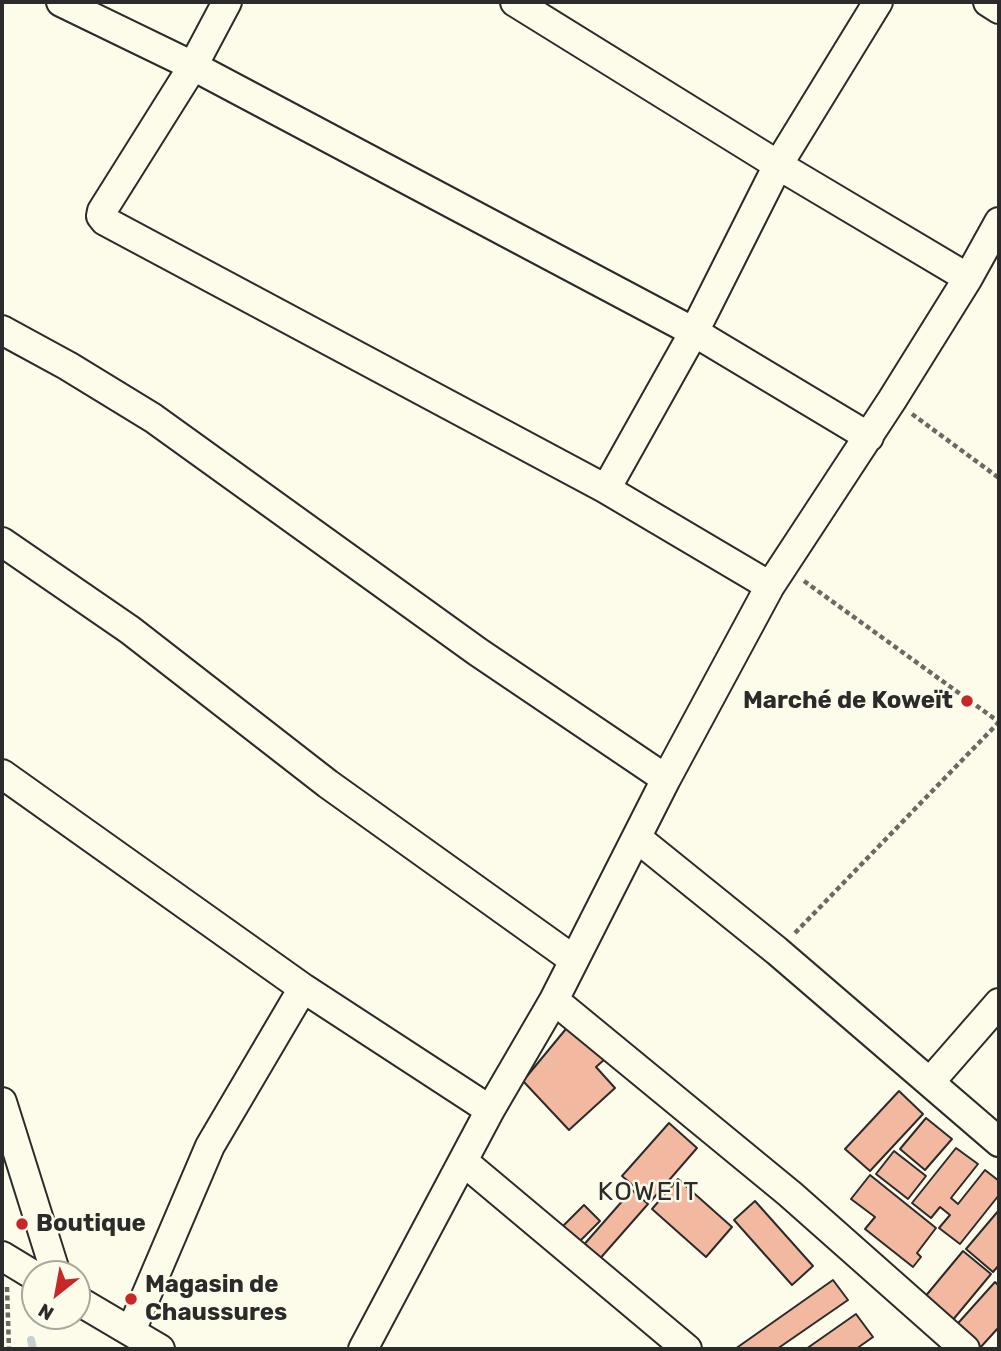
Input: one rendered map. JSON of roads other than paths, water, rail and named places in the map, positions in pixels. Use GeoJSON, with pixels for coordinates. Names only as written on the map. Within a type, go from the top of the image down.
{"type":"FeatureCollection","features":[{"type":"Feature","properties":{"kind":"street"},"geometry":{"type":"LineString","coordinates":[[61,2],[193,66],[694,332],[869,437]]}},
{"type":"Feature","properties":{"kind":"street"},"geometry":{"type":"LineString","coordinates":[[227,2],[193,66],[102,211],[101,216],[105,221],[606,489],[776,576]]}},
{"type":"Feature","properties":{"kind":"street"},"geometry":{"type":"LineString","coordinates":[[515,2],[778,165],[968,278]]}},
{"type":"Feature","properties":{"kind":"street"},"geometry":{"type":"LineString","coordinates":[[606,489],[694,332],[778,165],[878,2]]}},
{"type":"Feature","properties":{"kind":"street"},"geometry":{"type":"LineString","coordinates":[[988,2],[999,9]]}},
{"type":"Feature","properties":{"kind":"street"},"geometry":{"type":"LineString","coordinates":[[363,1349],[490,1110],[555,1000],[666,779],[776,576],[869,437],[968,278],[999,222]]}},
{"type":"Feature","properties":{"kind":"street"},"geometry":{"type":"LineString","coordinates":[[2,330],[68,366],[153,418],[478,652],[666,779]]}},
{"type":"Feature","properties":{"kind":"street"},"geometry":{"type":"LineString","coordinates":[[2,542],[130,630],[328,784],[573,960]]}},
{"type":"Feature","properties":{"kind":"street"},"geometry":{"type":"LineString","coordinates":[[2,774],[303,988],[490,1110]]}},
{"type":"Feature","properties":{"kind":"street"},"geometry":{"type":"LineString","coordinates":[[637,838],[777,951],[999,1142]]}},
{"type":"Feature","properties":{"kind":"street"},"geometry":{"type":"LineString","coordinates":[[131,1331],[210,1146],[303,988]]}},
{"type":"Feature","properties":{"kind":"street"},"geometry":{"type":"LineString","coordinates":[[555,1000],[790,1194],[965,1349]]}},
{"type":"Feature","properties":{"kind":"street"},"geometry":{"type":"LineString","coordinates":[[930,1082],[999,1003]]}},
{"type":"Feature","properties":{"kind":"street"},"geometry":{"type":"LineString","coordinates":[[2,1102],[52,1260]]}},
{"type":"Feature","properties":{"kind":"street"},"geometry":{"type":"LineString","coordinates":[[464,1162],[687,1349]]}},
{"type":"Feature","properties":{"kind":"street"},"geometry":{"type":"LineString","coordinates":[[4,1258],[21,1268]]}},
{"type":"Feature","properties":{"kind":"street"},"geometry":{"type":"LineString","coordinates":[[91,1308],[160,1349]]}},
{"type":"Feature","properties":{"kind":"waterway"},"geometry":{"type":"LineString","coordinates":[[31,1340],[33,1349]]}},
{"type":"Feature","properties":{"kind":"place","name":"Marché de Koweït"},"geometry":{"type":"Point","coordinates":[967,701]}},
{"type":"Feature","properties":{"kind":"place","name":"Boutique"},"geometry":{"type":"Point","coordinates":[22,1224]}},
{"type":"Feature","properties":{"kind":"place","name":"Magasin de Chaussures"},"geometry":{"type":"Point","coordinates":[131,1299]}},
{"type":"Feature","properties":{"kind":"district","name":"KOWEIT"},"geometry":{"type":"Point","coordinates":[649,1192]}}]}
